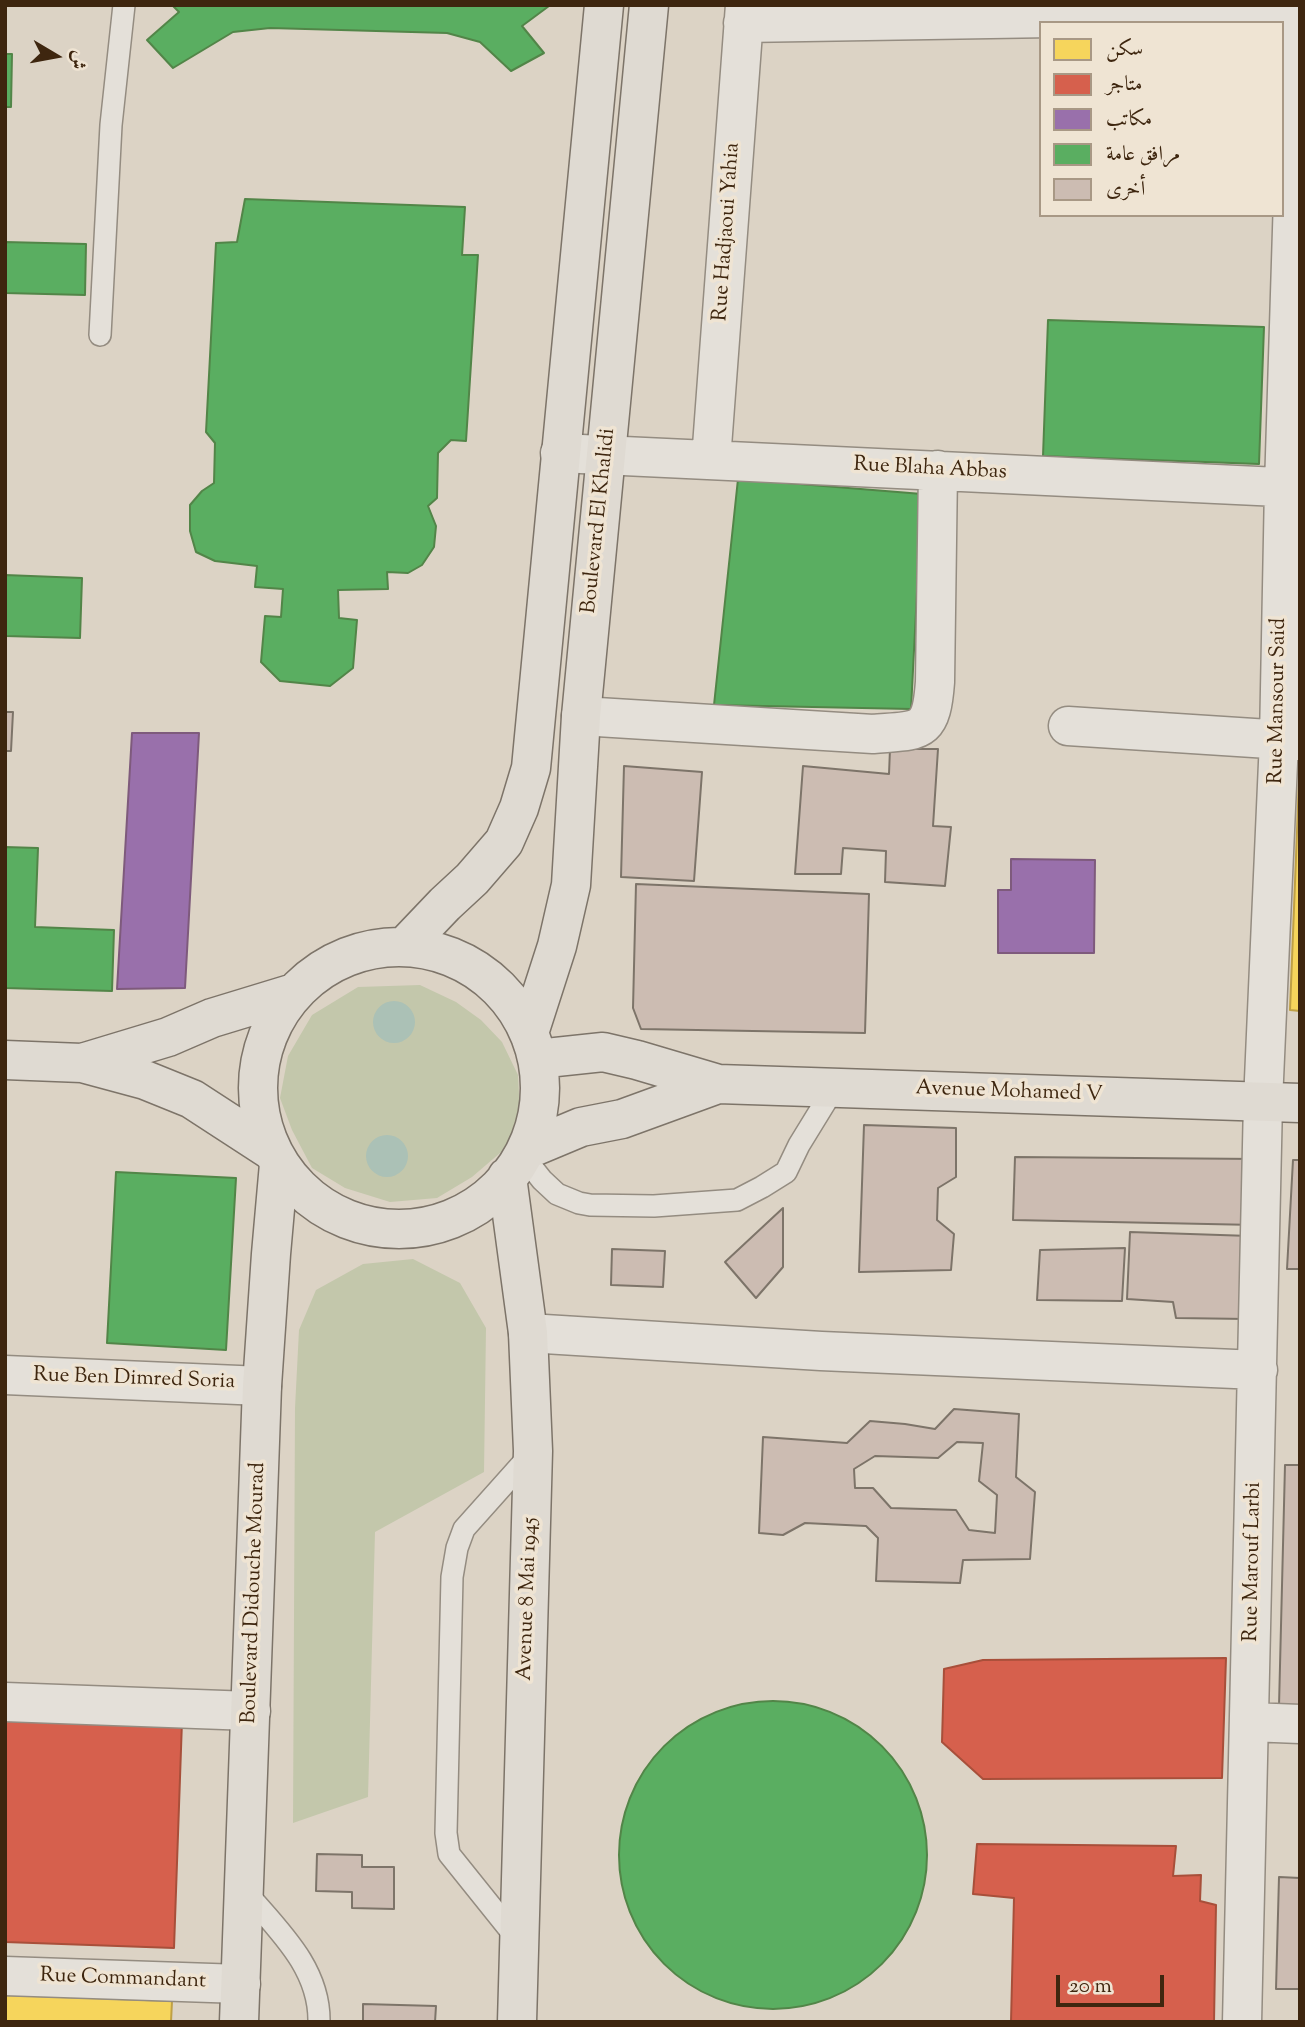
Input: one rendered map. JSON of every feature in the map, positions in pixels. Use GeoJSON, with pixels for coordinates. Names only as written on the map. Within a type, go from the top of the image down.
{"type":"FeatureCollection","features":[{"type":"Feature","properties":{"kind":"main road"},"geometry":{"type":"LineString","coordinates":[[405,946],[472,879],[504,842],[519,808],[531,768],[604,5]]}},
{"type":"Feature","properties":{"kind":"main road","name":"Boulevard El Khalidi"},"geometry":{"type":"LineString","coordinates":[[533,1046],[570,885],[581,716],[649,5]]}},
{"type":"Feature","properties":{"kind":"main road"},"geometry":{"type":"LineString","coordinates":[[519,1161],[534,1128],[539,1105],[540,1082],[533,1046],[514,1005],[492,981],[466,963],[436,951],[405,946],[364,951],[326,967],[294,993],[278,1015],[266,1041],[259,1069],[258,1097],[262,1125],[276,1158],[297,1186],[318,1204],[342,1218],[368,1227],[396,1230],[423,1228],[450,1220],[479,1204],[519,1161],[581,1127],[622,1119],[718,1084]]}},
{"type":"Feature","properties":{"kind":"main road"},"geometry":{"type":"LineString","coordinates":[[82,1063],[168,1037],[212,1018],[294,993]]}},
{"type":"Feature","properties":{"kind":"main road"},"geometry":{"type":"LineString","coordinates":[[533,1046],[603,1052],[718,1084]]}},
{"type":"Feature","properties":{"kind":"main road"},"geometry":{"type":"LineString","coordinates":[[5,1060],[82,1063],[145,1080],[192,1099],[276,1158]]}},
{"type":"Feature","properties":{"kind":"main road","name":"Avenue Mohamed V"},"geometry":{"type":"LineString","coordinates":[[718,1084],[1281,1103]]}},
{"type":"Feature","properties":{"kind":"main road","name":"Boulevard Didouche Mourad"},"geometry":{"type":"LineString","coordinates":[[239,2022],[262,1386],[276,1158]]}},
{"type":"Feature","properties":{"kind":"main road","name":"Avenue 8 Mai 1945"},"geometry":{"type":"LineString","coordinates":[[517,2022],[533,1451],[519,1161]]}},
{"type":"Feature","properties":{"kind":"street","name":"Rue Mansour Said"},"geometry":{"type":"LineString","coordinates":[[1281,1103],[1299,5]]}},
{"type":"Feature","properties":{"kind":"street"},"geometry":{"type":"LineString","coordinates":[[744,14],[1299,14]]}},
{"type":"Feature","properties":{"kind":"street","name":"Rue Hadjaoui Yahia"},"geometry":{"type":"LineString","coordinates":[[711,460],[744,14]]}},
{"type":"Feature","properties":{"kind":"street","name":"Rue Blaha Abbas"},"geometry":{"type":"LineString","coordinates":[[561,453],[1292,487]]}},
{"type":"Feature","properties":{"kind":"street"},"geometry":{"type":"LineString","coordinates":[[581,716],[873,734],[914,731],[926,724],[933,703],[935,682],[938,470]]}},
{"type":"Feature","properties":{"kind":"street"},"geometry":{"type":"LineString","coordinates":[[1068,726],[1289,741]]}},
{"type":"Feature","properties":{"kind":"street","name":"Rue Marouf Larbi"},"geometry":{"type":"LineString","coordinates":[[1242,2022],[1258,1370],[1281,1103]]}},
{"type":"Feature","properties":{"kind":"street"},"geometry":{"type":"LineString","coordinates":[[528,1333],[821,1351],[1258,1370]]}},
{"type":"Feature","properties":{"kind":"street","name":"Rue Ben Dimred Soria"},"geometry":{"type":"LineString","coordinates":[[5,1375],[262,1386]]}},
{"type":"Feature","properties":{"kind":"street"},"geometry":{"type":"LineString","coordinates":[[5,1702],[251,1711]]}},
{"type":"Feature","properties":{"kind":"street"},"geometry":{"type":"LineString","coordinates":[[1250,1722],[1300,1724]]}},
{"type":"Feature","properties":{"kind":"street","name":"Rue Commandant"},"geometry":{"type":"LineString","coordinates":[[5,1976],[241,1984]]}},
{"type":"Feature","properties":{"kind":"lane"},"geometry":{"type":"LineString","coordinates":[[100,335],[111,125],[124,5]]}},
{"type":"Feature","properties":{"kind":"lane"},"geometry":{"type":"LineString","coordinates":[[519,1161],[557,1194],[590,1205],[654,1206],[737,1200],[786,1172],[799,1145],[834,1088]]}},
{"type":"Feature","properties":{"kind":"lane"},"geometry":{"type":"LineString","coordinates":[[520,1942],[449,1854],[446,1833],[452,1577],[457,1548],[464,1529],[533,1451]]}},
{"type":"Feature","properties":{"kind":"lane"},"geometry":{"type":"LineString","coordinates":[[244,1891],[301,1957],[314,1986],[319,2022]]}},
{"type":"Feature","properties":{"kind":"shaded area"},"geometry":{"type":"Polygon","coordinates":[[[420,985],[456,1002],[481,1020],[502,1042],[518,1075],[520,1114],[507,1147],[472,1177],[437,1198],[390,1202],[345,1188],[312,1168],[292,1130],[280,1098],[288,1056],[312,1015],[358,987],[420,985]]]}},
{"type":"Feature","properties":{"kind":"shaded area"},"geometry":{"type":"Polygon","coordinates":[[[394,1001],[409,1007],[415,1022],[409,1037],[394,1043],[379,1037],[373,1022],[379,1007],[394,1001]]]}},
{"type":"Feature","properties":{"kind":"shaded area"},"geometry":{"type":"Polygon","coordinates":[[[387,1135],[402,1141],[408,1156],[402,1171],[387,1177],[372,1171],[366,1156],[372,1141],[387,1135]]]}},
{"type":"Feature","properties":{"kind":"shaded area"},"geometry":{"type":"Polygon","coordinates":[[[413,1259],[460,1283],[486,1328],[484,1472],[375,1532],[368,1797],[293,1823],[295,1408],[299,1330],[316,1290],[363,1264],[413,1259]]]}},
{"type":"Feature","properties":{"kind":"building: سكن"},"geometry":{"type":"Polygon","coordinates":[[[1300,781],[1300,1011],[1290,1010],[1300,781]]]}},
{"type":"Feature","properties":{"kind":"building: سكن"},"geometry":{"type":"Polygon","coordinates":[[[5,1995],[172,2001],[171,2022],[5,2022],[5,1995]]]}},
{"type":"Feature","properties":{"kind":"building: متاجر"},"geometry":{"type":"Polygon","coordinates":[[[1226,1658],[1222,1778],[983,1779],[942,1742],[944,1669],[983,1660],[1226,1658]]]}},
{"type":"Feature","properties":{"kind":"building: متاجر"},"geometry":{"type":"Polygon","coordinates":[[[5,1715],[182,1721],[174,1948],[5,1942],[5,1715]]]}},
{"type":"Feature","properties":{"kind":"building: متاجر"},"geometry":{"type":"Polygon","coordinates":[[[977,1844],[1176,1846],[1173,1876],[1201,1875],[1200,1901],[1216,1905],[1214,2022],[1011,2022],[1014,1898],[973,1894],[977,1844]]]}},
{"type":"Feature","properties":{"kind":"building: مكاتب"},"geometry":{"type":"Polygon","coordinates":[[[132,733],[199,733],[185,988],[117,989],[132,733]]]}},
{"type":"Feature","properties":{"kind":"building: مكاتب"},"geometry":{"type":"Polygon","coordinates":[[[1011,859],[1095,860],[1094,953],[998,953],[998,890],[1011,890],[1011,859]]]}},
{"type":"Feature","properties":{"kind":"building: مرافق عامة"},"geometry":{"type":"Polygon","coordinates":[[[172,5],[549,6],[522,26],[544,53],[511,71],[480,42],[447,33],[270,28],[233,32],[173,68],[147,40],[179,12],[172,5]]]}},
{"type":"Feature","properties":{"kind":"building: مرافق عامة"},"geometry":{"type":"Polygon","coordinates":[[[5,54],[12,54],[11,107],[5,107],[5,54]]]}},
{"type":"Feature","properties":{"kind":"building: مرافق عامة"},"geometry":{"type":"Polygon","coordinates":[[[245,199],[465,207],[462,255],[478,255],[466,441],[451,440],[438,453],[437,498],[428,506],[436,526],[434,547],[422,565],[408,573],[387,572],[388,589],[338,590],[339,618],[357,620],[353,668],[330,686],[280,681],[261,662],[265,616],[281,617],[283,589],[255,587],[257,566],[215,561],[196,552],[190,531],[190,505],[202,491],[214,483],[215,443],[206,432],[216,243],[237,242],[245,199]]]}},
{"type":"Feature","properties":{"kind":"building: مرافق عامة"},"geometry":{"type":"Polygon","coordinates":[[[5,242],[86,244],[85,295],[5,293],[5,242]]]}},
{"type":"Feature","properties":{"kind":"building: مرافق عامة"},"geometry":{"type":"Polygon","coordinates":[[[1048,320],[1264,327],[1259,464],[1043,456],[1048,320]]]}},
{"type":"Feature","properties":{"kind":"building: مرافق عامة"},"geometry":{"type":"Polygon","coordinates":[[[738,479],[922,494],[911,709],[714,705],[738,479]]]}},
{"type":"Feature","properties":{"kind":"building: مرافق عامة"},"geometry":{"type":"Polygon","coordinates":[[[5,575],[82,578],[80,638],[5,636],[5,575]]]}},
{"type":"Feature","properties":{"kind":"building: مرافق عامة"},"geometry":{"type":"Polygon","coordinates":[[[5,847],[38,848],[35,927],[114,930],[112,991],[5,988],[5,847]]]}},
{"type":"Feature","properties":{"kind":"building: مرافق عامة"},"geometry":{"type":"Polygon","coordinates":[[[116,1172],[236,1178],[226,1350],[107,1343],[116,1172]]]}},
{"type":"Feature","properties":{"kind":"building: مرافق عامة"},"geometry":{"type":"Polygon","coordinates":[[[773,1701],[803,1704],[832,1713],[858,1727],[882,1746],[901,1770],[915,1796],[924,1825],[927,1855],[924,1885],[915,1914],[901,1940],[882,1964],[858,1983],[832,1997],[803,2006],[773,2009],[743,2006],[714,1997],[688,1983],[664,1964],[645,1940],[631,1914],[622,1885],[619,1855],[622,1825],[631,1796],[645,1770],[664,1746],[688,1727],[714,1713],[743,1704],[773,1701]]]}},
{"type":"Feature","properties":{"kind":"building: أخرى"},"geometry":{"type":"Polygon","coordinates":[[[5,712],[13,712],[11,751],[5,751],[5,712]]]}},
{"type":"Feature","properties":{"kind":"building: أخرى"},"geometry":{"type":"Polygon","coordinates":[[[890,749],[938,749],[933,826],[951,827],[945,886],[885,882],[886,851],[843,848],[841,874],[795,874],[803,766],[889,774],[890,749]]]}},
{"type":"Feature","properties":{"kind":"building: أخرى"},"geometry":{"type":"Polygon","coordinates":[[[624,766],[702,772],[694,881],[621,877],[624,766]]]}},
{"type":"Feature","properties":{"kind":"building: أخرى"},"geometry":{"type":"Polygon","coordinates":[[[636,884],[869,894],[865,1033],[641,1029],[633,1008],[636,884]]]}},
{"type":"Feature","properties":{"kind":"building: أخرى"},"geometry":{"type":"Polygon","coordinates":[[[864,1125],[956,1128],[956,1177],[938,1188],[937,1220],[954,1234],[951,1270],[859,1272],[864,1125]]]}},
{"type":"Feature","properties":{"kind":"building: أخرى"},"geometry":{"type":"Polygon","coordinates":[[[1015,1157],[1259,1159],[1256,1225],[1013,1220],[1015,1157]]]}},
{"type":"Feature","properties":{"kind":"building: أخرى"},"geometry":{"type":"Polygon","coordinates":[[[1293,1160],[1300,1160],[1300,1269],[1287,1269],[1293,1160]]]}},
{"type":"Feature","properties":{"kind":"building: أخرى"},"geometry":{"type":"Polygon","coordinates":[[[783,1208],[783,1267],[756,1298],[725,1262],[783,1208]]]}},
{"type":"Feature","properties":{"kind":"building: أخرى"},"geometry":{"type":"Polygon","coordinates":[[[1130,1232],[1250,1236],[1247,1319],[1176,1318],[1173,1302],[1127,1299],[1130,1232]]]}},
{"type":"Feature","properties":{"kind":"building: أخرى"},"geometry":{"type":"Polygon","coordinates":[[[1125,1248],[1122,1301],[1037,1300],[1040,1250],[1125,1248]]]}},
{"type":"Feature","properties":{"kind":"building: أخرى"},"geometry":{"type":"Polygon","coordinates":[[[612,1249],[665,1251],[663,1287],[611,1285],[612,1249]]]}},
{"type":"Feature","properties":{"kind":"building: أخرى"},"geometry":{"type":"Polygon","coordinates":[[[954,1409],[1019,1414],[1016,1477],[1035,1492],[1030,1559],[963,1560],[960,1583],[876,1581],[878,1538],[866,1526],[805,1523],[783,1535],[759,1533],[763,1437],[847,1443],[870,1421],[935,1429],[954,1409]],[[957,1442],[938,1458],[875,1456],[854,1469],[855,1488],[873,1488],[891,1508],[956,1510],[969,1530],[995,1533],[997,1495],[979,1481],[983,1443],[957,1442]]]}},
{"type":"Feature","properties":{"kind":"building: أخرى"},"geometry":{"type":"Polygon","coordinates":[[[1285,1465],[1300,1465],[1300,1706],[1279,1706],[1285,1465]]]}},
{"type":"Feature","properties":{"kind":"building: أخرى"},"geometry":{"type":"Polygon","coordinates":[[[317,1854],[362,1855],[362,1867],[394,1867],[394,1909],[352,1908],[352,1892],[316,1891],[317,1854]]]}},
{"type":"Feature","properties":{"kind":"building: أخرى"},"geometry":{"type":"Polygon","coordinates":[[[1279,1877],[1300,1878],[1300,1989],[1276,1989],[1279,1877]]]}},
{"type":"Feature","properties":{"kind":"building: أخرى"},"geometry":{"type":"Polygon","coordinates":[[[363,2004],[436,2006],[435,2022],[363,2022],[363,2004]]]}}]}
